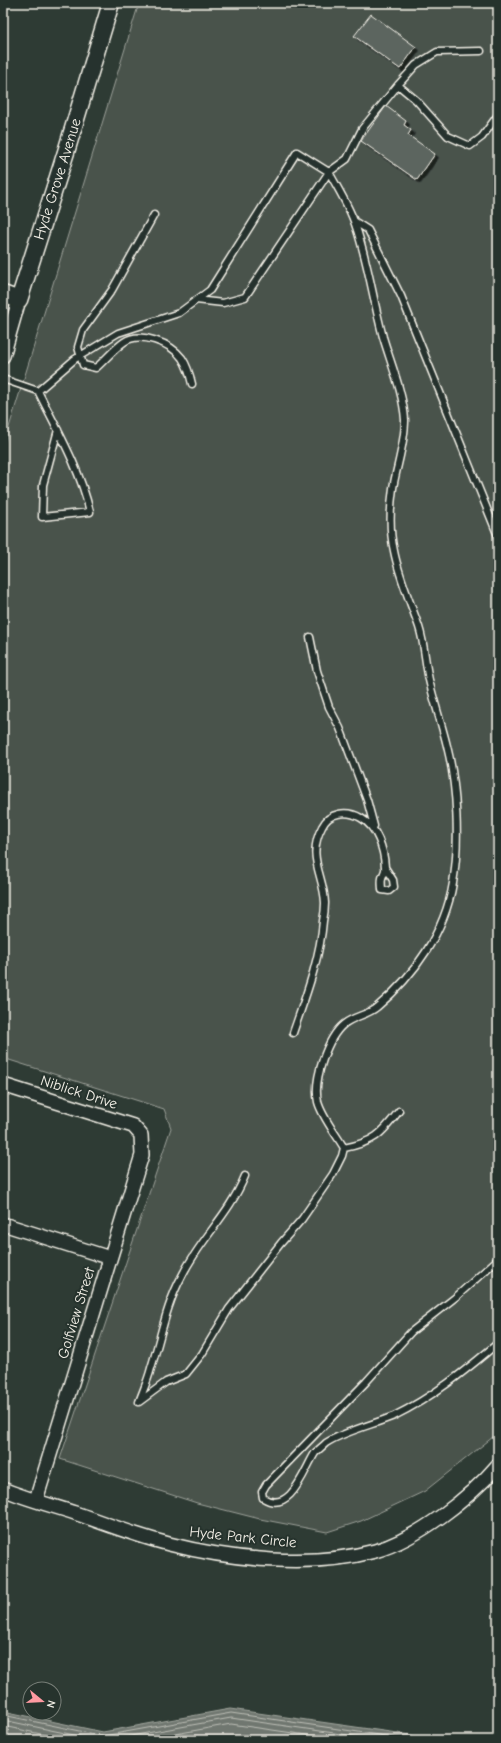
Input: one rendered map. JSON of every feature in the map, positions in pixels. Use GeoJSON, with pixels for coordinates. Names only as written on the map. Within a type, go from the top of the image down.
{"type":"FeatureCollection","features":[{"type":"Feature","properties":{"kind":"street","name":"Hyde Grove Avenue"},"geometry":{"type":"LineString","coordinates":[[3,356],[111,3]]}},
{"type":"Feature","properties":{"kind":"street"},"geometry":{"type":"LineString","coordinates":[[3,294],[19,300]]}},
{"type":"Feature","properties":{"kind":"street","name":"Niblick Drive"},"geometry":{"type":"LineString","coordinates":[[3,1085],[133,1126],[141,1135]]}},
{"type":"Feature","properties":{"kind":"street","name":"Golfview Street"},"geometry":{"type":"LineString","coordinates":[[36,1500],[142,1155],[141,1135]]}},
{"type":"Feature","properties":{"kind":"street"},"geometry":{"type":"LineString","coordinates":[[3,1224],[110,1258]]}},
{"type":"Feature","properties":{"kind":"street","name":"Hyde Park Circle"},"geometry":{"type":"LineString","coordinates":[[3,1490],[177,1546],[208,1552],[258,1558],[281,1560],[321,1559],[375,1551],[391,1545],[421,1529],[461,1502],[498,1465]]}},
{"type":"Feature","properties":{"kind":"lane"},"geometry":{"type":"LineString","coordinates":[[196,300],[222,303],[245,297],[329,172],[347,159],[362,129],[416,65],[437,52],[481,51]]}},
{"type":"Feature","properties":{"kind":"lane"},"geometry":{"type":"LineString","coordinates":[[398,85],[416,100],[448,136],[470,146],[482,137],[498,115]]}},
{"type":"Feature","properties":{"kind":"lane"},"geometry":{"type":"LineString","coordinates":[[38,392],[81,356],[118,333],[178,313],[210,290],[297,152],[329,172],[354,221],[366,260],[382,334],[402,401],[405,419],[404,435],[393,488],[391,530],[393,550],[401,581],[420,629],[429,682],[447,747],[454,785],[456,859],[453,885],[445,913],[429,948],[393,994],[374,1010],[344,1023],[337,1031],[328,1047],[320,1068],[316,1089],[318,1104],[344,1148],[342,1156],[332,1174],[302,1219],[281,1243],[230,1309],[202,1354],[186,1374],[166,1382],[139,1402],[152,1368],[171,1300],[182,1275],[193,1257],[230,1206],[245,1176]]}},
{"type":"Feature","properties":{"kind":"lane"},"geometry":{"type":"LineString","coordinates":[[154,215],[112,290],[83,330],[78,346],[83,365],[96,368],[124,342],[141,337],[165,345],[181,357],[189,371],[192,384]]}},
{"type":"Feature","properties":{"kind":"lane"},"geometry":{"type":"LineString","coordinates":[[354,221],[368,230],[401,296],[498,536]]}},
{"type":"Feature","properties":{"kind":"lane"},"geometry":{"type":"LineString","coordinates":[[3,379],[38,392],[58,430],[76,467],[90,512],[42,517],[43,484],[58,430]]}},
{"type":"Feature","properties":{"kind":"lane"},"geometry":{"type":"LineString","coordinates":[[310,636],[317,671],[329,707],[340,728],[367,800],[386,868]]}},
{"type":"Feature","properties":{"kind":"lane"},"geometry":{"type":"LineString","coordinates":[[293,1033],[316,958],[323,924],[325,903],[315,862],[315,844],[322,826],[331,815],[341,813],[357,816],[369,822],[375,830]]}},
{"type":"Feature","properties":{"kind":"lane"},"geometry":{"type":"LineString","coordinates":[[344,1148],[372,1140],[383,1132],[399,1111]]}},
{"type":"Feature","properties":{"kind":"lane"},"geometry":{"type":"LineString","coordinates":[[498,1259],[457,1296],[411,1332],[366,1382],[266,1484],[262,1492],[263,1498],[270,1502],[276,1503],[287,1497],[297,1488],[316,1452],[328,1442],[392,1416],[427,1399],[462,1374],[498,1343]]}},
{"type":"Feature","properties":{"kind":"shaded area"},"geometry":{"type":"Polygon","coordinates":[[[139,3],[498,3],[498,1433],[425,1491],[361,1521],[327,1532],[260,1519],[197,1503],[60,1459],[171,1128],[164,1109],[3,1058],[3,447],[139,3]]]}},
{"type":"Feature","properties":{"kind":"water"},"geometry":{"type":"Polygon","coordinates":[[[230,1709],[411,1735],[421,1740],[3,1740],[3,1711],[22,1715],[22,1721],[51,1721],[103,1732],[230,1709]]]}},
{"type":"Feature","properties":{"kind":"building"},"geometry":{"type":"Polygon","coordinates":[[[371,14],[416,47],[400,69],[354,36],[371,14]]]}},
{"type":"Feature","properties":{"kind":"building"},"geometry":{"type":"Polygon","coordinates":[[[386,106],[406,121],[404,125],[411,130],[408,135],[435,154],[417,180],[361,141],[386,106]]]}}]}
